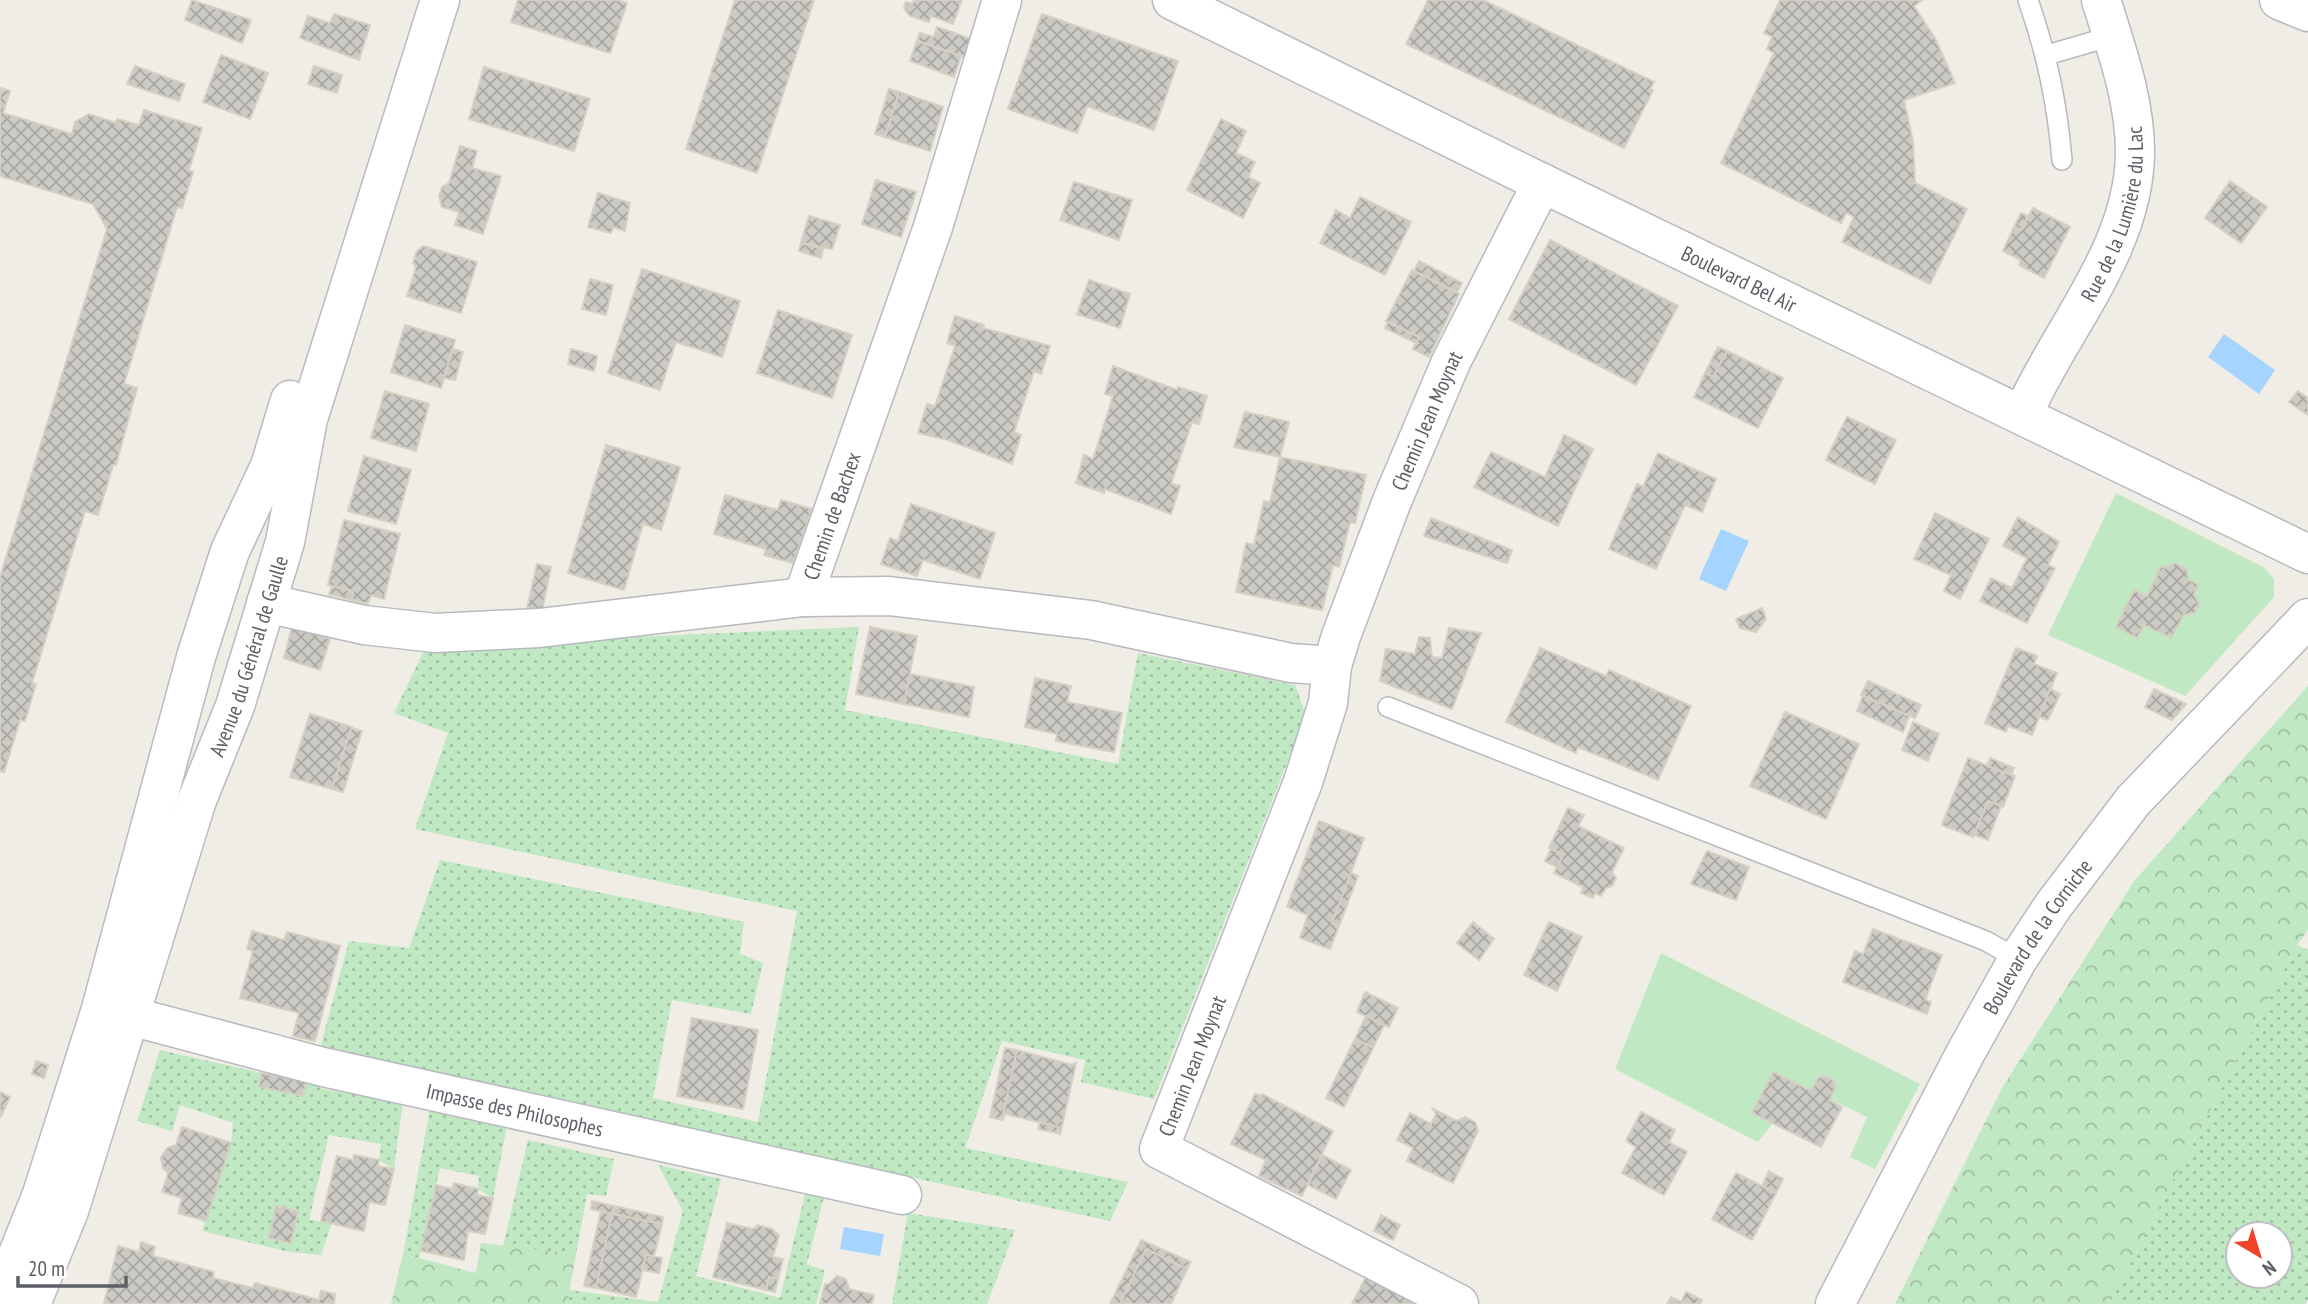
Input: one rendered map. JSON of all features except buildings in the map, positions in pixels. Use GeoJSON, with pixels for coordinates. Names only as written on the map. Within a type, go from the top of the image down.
{"type":"FeatureCollection","features":[{"type":"Feature","properties":{"kind":"street","name":"Avenue du Général de Gaulle"},"geometry":{"type":"LineString","coordinates":[[0,1299],[42,1194],[101,1009],[197,657],[243,519],[270,466],[414,0]]}},
{"type":"Feature","properties":{"kind":"street","name":"Avenue du Général de Gaulle"},"geometry":{"type":"LineString","coordinates":[[31,1304],[69,1211],[201,788],[246,672],[285,542],[308,419],[440,0]]}},
{"type":"Feature","properties":{"kind":"street","name":"Chemin de Bachex"},"geometry":{"type":"LineString","coordinates":[[219,587],[267,603],[364,625],[435,633],[538,628],[803,597],[933,227],[1002,0]]}},
{"type":"Feature","properties":{"kind":"street","name":"Boulevard Bel Air"},"geometry":{"type":"LineString","coordinates":[[1172,0],[2308,555]]}},
{"type":"Feature","properties":{"kind":"street","name":"Rue de la Lumière du Lac"},"geometry":{"type":"LineString","coordinates":[[2023,414],[2036,384],[2101,270],[2122,226],[2132,189],[2135,150],[2131,109],[2101,0]]}},
{"type":"Feature","properties":{"kind":"street"},"geometry":{"type":"LineString","coordinates":[[2279,0],[2308,12]]}},
{"type":"Feature","properties":{"kind":"street","name":"Chemin Jean Moynat"},"geometry":{"type":"LineString","coordinates":[[1460,1304],[1159,1149],[1303,782],[1328,703],[1332,666],[1383,526],[1431,406],[1542,183]]}},
{"type":"Feature","properties":{"kind":"street"},"geometry":{"type":"LineString","coordinates":[[803,597],[889,596],[1091,620],[1291,663],[1332,666]]}},
{"type":"Feature","properties":{"kind":"street","name":"Boulevard de la Corniche"},"geometry":{"type":"LineString","coordinates":[[1835,1304],[1966,1052],[2018,959],[2053,906],[2133,801],[2308,618]]}},
{"type":"Feature","properties":{"kind":"street"},"geometry":{"type":"LineString","coordinates":[[197,657],[246,672]]}},
{"type":"Feature","properties":{"kind":"street","name":"Impasse des Philosophes"},"geometry":{"type":"LineString","coordinates":[[130,1016],[323,1067],[901,1195]]}},
{"type":"Feature","properties":{"kind":"street"},"geometry":{"type":"LineString","coordinates":[[0,1250],[42,1194]]}},
{"type":"Feature","properties":{"kind":"lane"},"geometry":{"type":"LineString","coordinates":[[2028,0],[2047,55],[2057,104],[2062,160]]}},
{"type":"Feature","properties":{"kind":"lane"},"geometry":{"type":"LineString","coordinates":[[2047,55],[2112,36]]}},
{"type":"Feature","properties":{"kind":"lane"},"geometry":{"type":"LineString","coordinates":[[1388,707],[1986,942],[2018,959]]}},
{"type":"Feature","properties":{"kind":"green space"},"geometry":{"type":"Polygon","coordinates":[[[2116,493],[2263,567],[2274,579],[2274,597],[2185,696],[2048,635],[2116,493]]]}},
{"type":"Feature","properties":{"kind":"green space"},"geometry":{"type":"Polygon","coordinates":[[[859,627],[845,710],[1118,764],[1138,653],[1295,685],[1306,715],[1154,1099],[1081,1082],[1085,1060],[1002,1041],[965,1148],[1128,1182],[1110,1221],[320,1048],[349,941],[409,948],[440,860],[744,922],[740,954],[763,963],[751,1014],[672,1000],[653,1098],[758,1122],[797,911],[415,829],[448,733],[394,713],[426,646],[859,627]]]}},
{"type":"Feature","properties":{"kind":"green space"},"geometry":{"type":"Polygon","coordinates":[[[2308,686],[2308,930],[2297,945],[2108,1304],[1895,1304],[2002,1088],[2135,880],[2308,686]]]}},
{"type":"Feature","properties":{"kind":"green space"},"geometry":{"type":"Polygon","coordinates":[[[2297,945],[2308,950],[2308,1299],[2305,1304],[2108,1304],[2297,945]]]}},
{"type":"Feature","properties":{"kind":"green space"},"geometry":{"type":"Polygon","coordinates":[[[1661,953],[1920,1084],[1875,1169],[1850,1157],[1867,1117],[1774,1072],[1752,1112],[1773,1123],[1758,1142],[1615,1069],[1661,953]]]}},
{"type":"Feature","properties":{"kind":"green space"},"geometry":{"type":"Polygon","coordinates":[[[160,1050],[261,1073],[259,1087],[302,1096],[306,1081],[322,1089],[403,1102],[394,1169],[379,1160],[381,1144],[329,1135],[309,1220],[332,1223],[321,1255],[290,1252],[202,1231],[231,1143],[233,1123],[180,1105],[172,1131],[137,1121],[160,1050]],[[276,1206],[269,1238],[291,1243],[298,1211],[276,1206]]]}},
{"type":"Feature","properties":{"kind":"green space"},"geometry":{"type":"Polygon","coordinates":[[[430,1109],[507,1126],[493,1198],[478,1189],[479,1176],[440,1168],[419,1258],[403,1254],[430,1109]]]}},
{"type":"Feature","properties":{"kind":"green space"},"geometry":{"type":"Polygon","coordinates":[[[528,1140],[614,1159],[606,1196],[587,1194],[576,1254],[503,1246],[528,1140]]]}},
{"type":"Feature","properties":{"kind":"green space"},"geometry":{"type":"Polygon","coordinates":[[[658,1165],[721,1179],[696,1276],[780,1298],[805,1194],[824,1197],[807,1264],[825,1271],[816,1304],[567,1304],[569,1290],[658,1302],[683,1211],[658,1165]]]}},
{"type":"Feature","properties":{"kind":"green space"},"geometry":{"type":"Polygon","coordinates":[[[908,1213],[1015,1230],[987,1304],[892,1304],[908,1213]]]}},
{"type":"Feature","properties":{"kind":"green space"},"geometry":{"type":"Polygon","coordinates":[[[481,1243],[576,1254],[567,1304],[391,1304],[403,1254],[476,1273],[481,1243]]]}},
{"type":"Feature","properties":{"kind":"water"},"geometry":{"type":"Polygon","coordinates":[[[2224,334],[2275,370],[2259,394],[2208,357],[2224,334]]]}},
{"type":"Feature","properties":{"kind":"water"},"geometry":{"type":"Polygon","coordinates":[[[1721,529],[1749,541],[1726,591],[1699,579],[1721,529]]]}},
{"type":"Feature","properties":{"kind":"water"},"geometry":{"type":"Polygon","coordinates":[[[844,1227],[884,1234],[880,1256],[840,1249],[844,1227]]]}}]}
